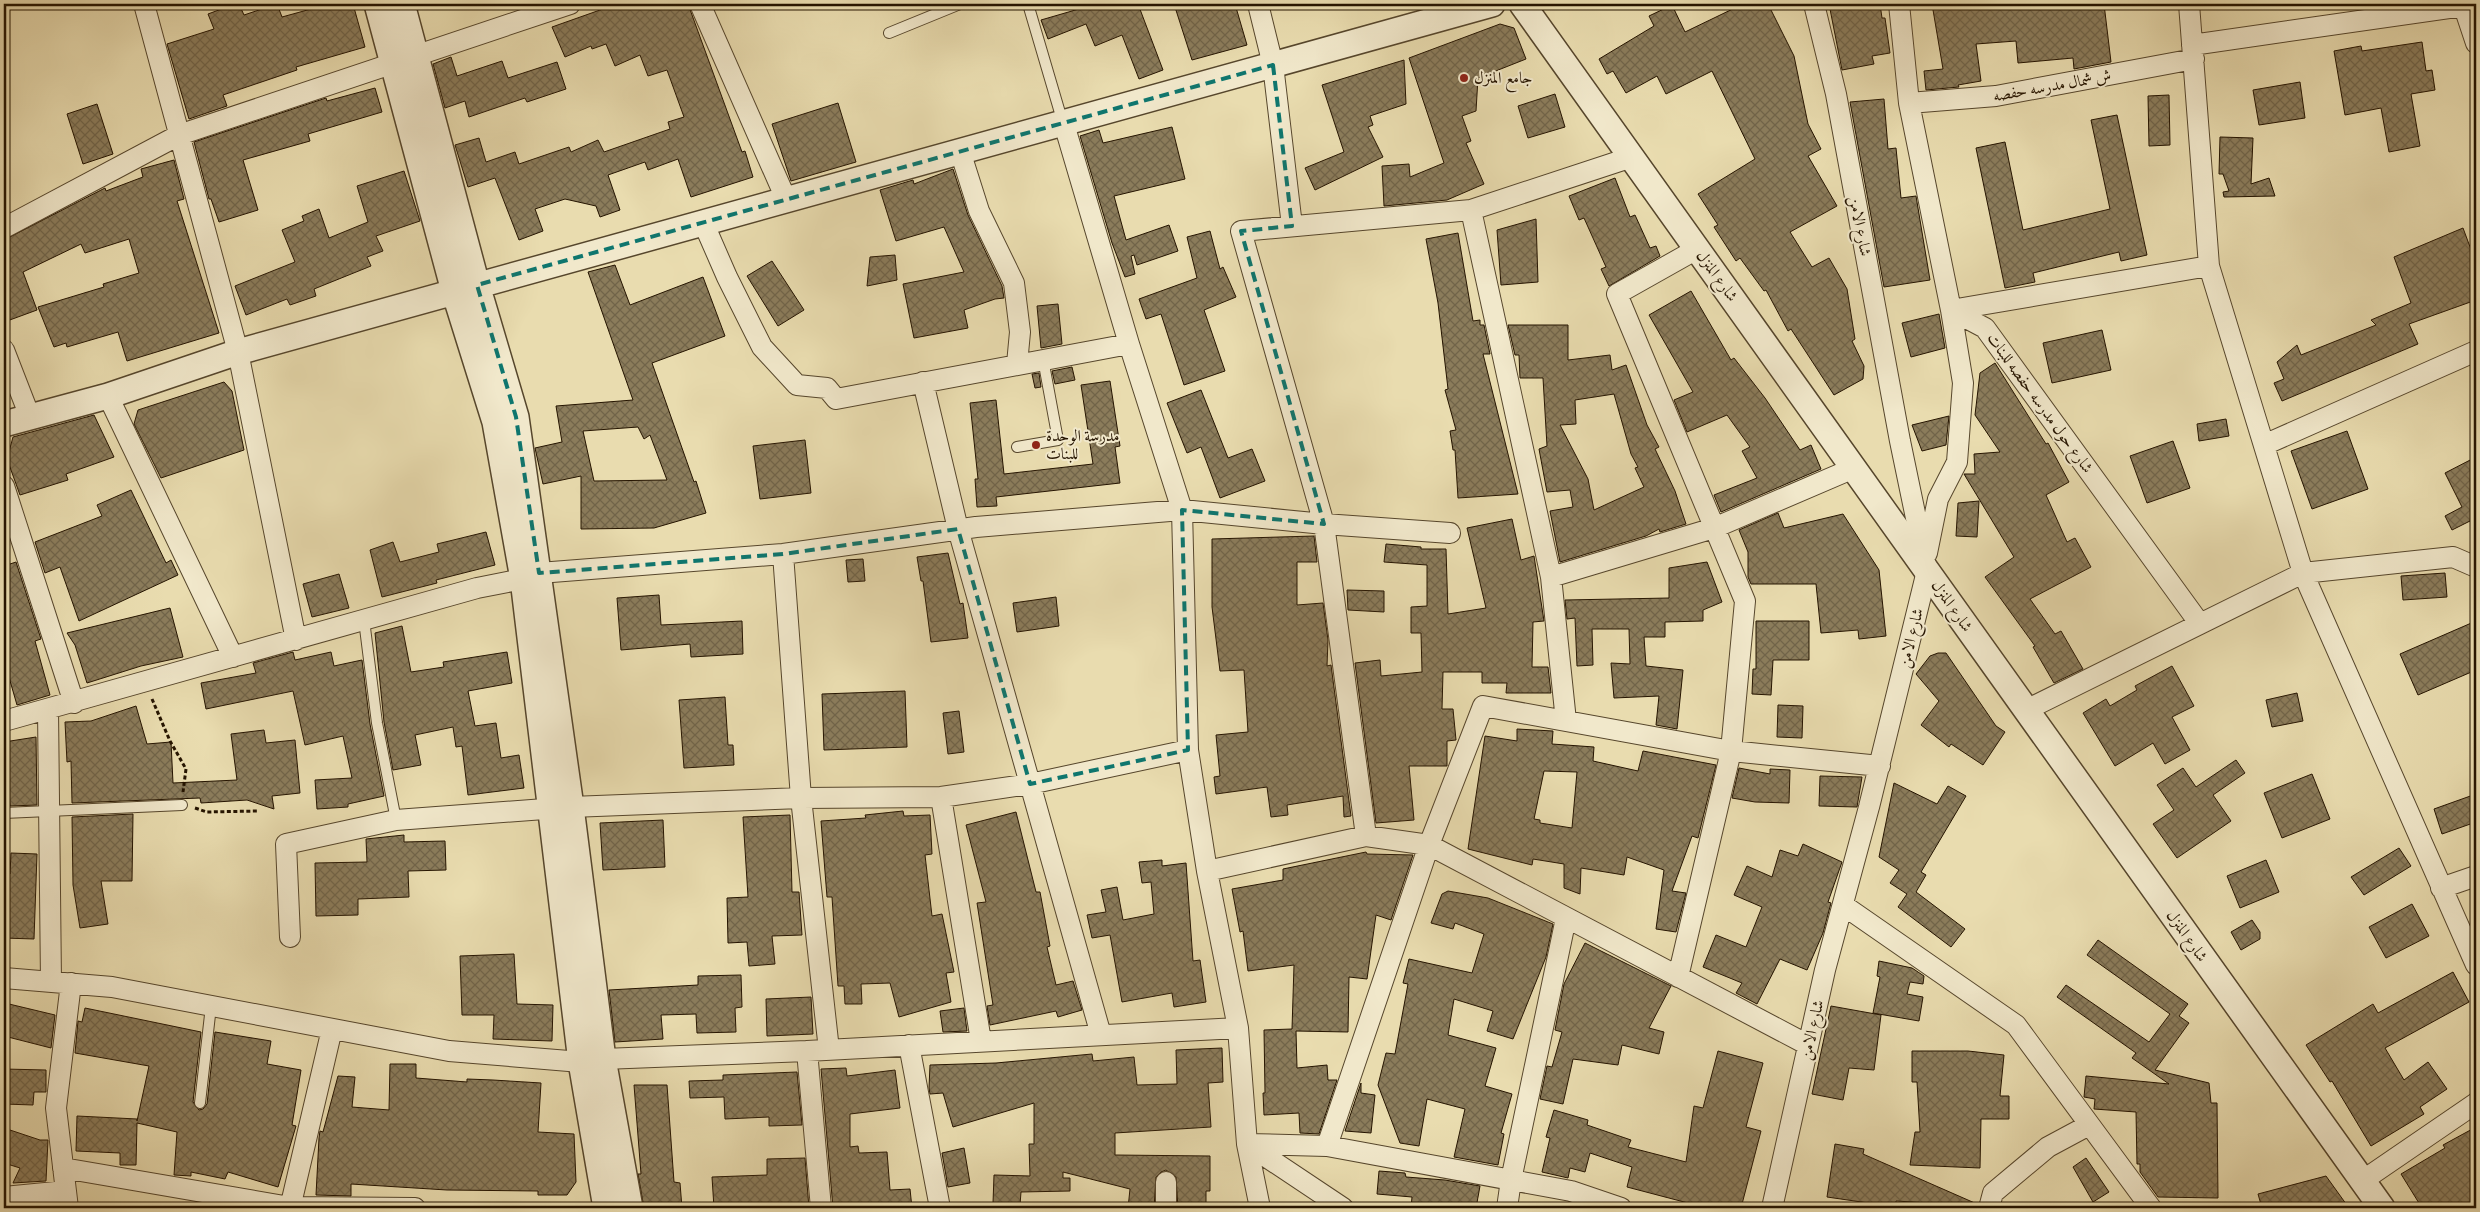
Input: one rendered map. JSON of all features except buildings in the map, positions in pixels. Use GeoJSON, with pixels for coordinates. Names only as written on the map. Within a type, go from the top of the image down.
{"type":"FeatureCollection","features":[{"type":"Feature","properties":{"kind":"street"},"geometry":{"type":"LineString","coordinates":[[144,4],[238,352],[296,640]]}},
{"type":"Feature","properties":{"kind":"street"},"geometry":{"type":"LineString","coordinates":[[377,4],[404,60],[466,288],[516,417],[531,576],[592,1061],[606,1208]]}},
{"type":"Feature","properties":{"kind":"street"},"geometry":{"type":"LineString","coordinates":[[402,4],[404,60]]}},
{"type":"Feature","properties":{"kind":"street"},"geometry":{"type":"LineString","coordinates":[[4,228],[179,135],[570,4]]}},
{"type":"Feature","properties":{"kind":"street"},"geometry":{"type":"LineString","coordinates":[[700,4],[786,199]]}},
{"type":"Feature","properties":{"kind":"street"},"geometry":{"type":"LineString","coordinates":[[1258,4],[1273,65],[1292,226]]}},
{"type":"Feature","properties":{"kind":"street"},"geometry":{"type":"LineString","coordinates":[[4,424],[108,396],[238,352],[1492,4]]}},
{"type":"Feature","properties":{"kind":"street","name":"شارع المنزل"},"geometry":{"type":"LineString","coordinates":[[1522,4],[1926,566],[2026,710],[2382,1208]]}},
{"type":"Feature","properties":{"kind":"street","name":"شارع الامن"},"geometry":{"type":"LineString","coordinates":[[1772,1208],[1808,1045],[1880,766],[1926,566],[1900,441],[1836,94],[1814,4]]}},
{"type":"Feature","properties":{"kind":"street"},"geometry":{"type":"LineString","coordinates":[[1899,4],[1909,103],[1964,384],[1957,462],[1938,499],[1926,566]]}},
{"type":"Feature","properties":{"kind":"street"},"geometry":{"type":"LineString","coordinates":[[2189,4],[2209,266],[2303,573],[2476,965]]}},
{"type":"Feature","properties":{"kind":"street"},"geometry":{"type":"LineString","coordinates":[[2463,5],[2476,44]]}},
{"type":"Feature","properties":{"kind":"street","name":"ش شمال مدرسه حفصه"},"geometry":{"type":"LineString","coordinates":[[1909,103],[1996,96],[2193,52],[2463,5]]}},
{"type":"Feature","properties":{"kind":"street"},"geometry":{"type":"LineString","coordinates":[[1064,124],[1129,344],[1182,510],[1188,750],[1207,871],[1238,1028],[1248,1144],[1260,1208]]}},
{"type":"Feature","properties":{"kind":"street"},"geometry":{"type":"LineString","coordinates":[[960,151],[979,211],[1014,283],[1020,332],[1017,364]]}},
{"type":"Feature","properties":{"kind":"street"},"geometry":{"type":"LineString","coordinates":[[1366,836],[1324,524],[1241,231],[1471,210],[1632,157]]}},
{"type":"Feature","properties":{"kind":"street"},"geometry":{"type":"LineString","coordinates":[[1471,210],[1551,577],[1566,721]]}},
{"type":"Feature","properties":{"kind":"street"},"geometry":{"type":"LineString","coordinates":[[703,222],[726,278],[762,347],[797,385],[827,388],[836,399],[1129,344]]}},
{"type":"Feature","properties":{"kind":"street"},"geometry":{"type":"LineString","coordinates":[[1678,976],[1731,751],[1745,601],[1617,294],[1697,249]]}},
{"type":"Feature","properties":{"kind":"street"},"geometry":{"type":"LineString","coordinates":[[1951,310],[2209,266]]}},
{"type":"Feature","properties":{"kind":"street","name":"شارع حول مدرسه حفصه للبنات"},"geometry":{"type":"LineString","coordinates":[[1951,310],[1985,328],[2200,624]]}},
{"type":"Feature","properties":{"kind":"street"},"geometry":{"type":"LineString","coordinates":[[4,350],[30,418]]}},
{"type":"Feature","properties":{"kind":"street"},"geometry":{"type":"LineString","coordinates":[[2264,445],[2476,351]]}},
{"type":"Feature","properties":{"kind":"street"},"geometry":{"type":"LineString","coordinates":[[923,382],[958,529],[1101,1035]]}},
{"type":"Feature","properties":{"kind":"street"},"geometry":{"type":"LineString","coordinates":[[108,396],[233,657]]}},
{"type":"Feature","properties":{"kind":"street"},"geometry":{"type":"LineString","coordinates":[[1551,577],[1714,528],[1854,468]]}},
{"type":"Feature","properties":{"kind":"street"},"geometry":{"type":"LineString","coordinates":[[4,486],[74,703]]}},
{"type":"Feature","properties":{"kind":"street"},"geometry":{"type":"LineString","coordinates":[[4,721],[74,703],[477,588],[531,576],[783,554],[958,529],[1182,510],[1324,524],[1450,533]]}},
{"type":"Feature","properties":{"kind":"street"},"geometry":{"type":"LineString","coordinates":[[783,554],[801,798],[830,1050]]}},
{"type":"Feature","properties":{"kind":"street"},"geometry":{"type":"LineString","coordinates":[[2026,710],[2303,573],[2453,557],[2476,567]]}},
{"type":"Feature","properties":{"kind":"street"},"geometry":{"type":"LineString","coordinates":[[1327,1146],[1429,845],[1483,706],[1731,751],[1880,766]]}},
{"type":"Feature","properties":{"kind":"street"},"geometry":{"type":"LineString","coordinates":[[48,710],[51,982]]}},
{"type":"Feature","properties":{"kind":"street"},"geometry":{"type":"LineString","coordinates":[[290,937],[286,844],[396,820],[561,808],[801,798],[941,797],[1030,784],[1188,750]]}},
{"type":"Feature","properties":{"kind":"street"},"geometry":{"type":"LineString","coordinates":[[941,797],[981,1042]]}},
{"type":"Feature","properties":{"kind":"street"},"geometry":{"type":"LineString","coordinates":[[1207,871],[1366,836],[1429,845],[1808,1045]]}},
{"type":"Feature","properties":{"kind":"street"},"geometry":{"type":"LineString","coordinates":[[2442,888],[2476,876]]}},
{"type":"Feature","properties":{"kind":"street"},"geometry":{"type":"LineString","coordinates":[[1843,905],[2016,1025],[2151,1208]]}},
{"type":"Feature","properties":{"kind":"street"},"geometry":{"type":"LineString","coordinates":[[1507,1208],[1511,1180],[1566,918]]}},
{"type":"Feature","properties":{"kind":"street"},"geometry":{"type":"LineString","coordinates":[[4,978],[112,987],[449,1051],[592,1061],[1238,1028]]}},
{"type":"Feature","properties":{"kind":"street"},"geometry":{"type":"LineString","coordinates":[[4,1197],[67,1200],[56,1108],[71,983]]}},
{"type":"Feature","properties":{"kind":"street"},"geometry":{"type":"LineString","coordinates":[[290,1208],[332,1029]]}},
{"type":"Feature","properties":{"kind":"street"},"geometry":{"type":"LineString","coordinates":[[909,1046],[940,1208]]}},
{"type":"Feature","properties":{"kind":"street"},"geometry":{"type":"LineString","coordinates":[[807,1051],[820,1208]]}},
{"type":"Feature","properties":{"kind":"street"},"geometry":{"type":"LineString","coordinates":[[592,1061],[630,1208]]}},
{"type":"Feature","properties":{"kind":"street"},"geometry":{"type":"LineString","coordinates":[[2362,1181],[2476,1103]]}},
{"type":"Feature","properties":{"kind":"street"},"geometry":{"type":"LineString","coordinates":[[1988,1208],[1993,1193],[2027,1164],[2048,1147],[2089,1125]]}},
{"type":"Feature","properties":{"kind":"street"},"geometry":{"type":"LineString","coordinates":[[1248,1144],[1327,1146],[1571,1191],[1621,1208]]}},
{"type":"Feature","properties":{"kind":"street"},"geometry":{"type":"LineString","coordinates":[[1248,1144],[1343,1208]]}},
{"type":"Feature","properties":{"kind":"street"},"geometry":{"type":"LineString","coordinates":[[63,1168],[290,1208],[415,1208]]}},
{"type":"Feature","properties":{"kind":"street"},"geometry":{"type":"LineString","coordinates":[[1166,1182],[1166,1208]]}},
{"type":"Feature","properties":{"kind":"lane"},"geometry":{"type":"LineString","coordinates":[[890,33],[960,4]]}},
{"type":"Feature","properties":{"kind":"lane"},"geometry":{"type":"LineString","coordinates":[[1028,4],[1064,124]]}},
{"type":"Feature","properties":{"kind":"lane"},"geometry":{"type":"LineString","coordinates":[[1017,447],[1058,440],[1042,359]]}},
{"type":"Feature","properties":{"kind":"lane"},"geometry":{"type":"LineString","coordinates":[[364,620],[377,723],[396,820]]}},
{"type":"Feature","properties":{"kind":"lane"},"geometry":{"type":"LineString","coordinates":[[4,813],[182,804]]}},
{"type":"Feature","properties":{"kind":"lane"},"geometry":{"type":"LineString","coordinates":[[200,1103],[212,1006]]}},
{"type":"Feature","properties":{"kind":"path"},"geometry":{"type":"LineString","coordinates":[[145,683],[170,741],[186,769],[182,804],[207,812],[257,811]]}},
{"type":"Feature","properties":{"kind":"highlighted area"},"geometry":{"type":"Polygon","coordinates":[[[1273,65],[1292,226],[1241,231],[1324,524],[1182,510],[1188,750],[1030,784],[958,529],[783,554],[539,573],[516,417],[477,285],[1273,65]]]}},
{"type":"Feature","properties":{"kind":"place","name":"جامع المنزل"},"geometry":{"type":"Point","coordinates":[1464,78]}},
{"type":"Feature","properties":{"kind":"place","name":"مدرسة الوحدة للبنات"},"geometry":{"type":"Point","coordinates":[1036,445]}}]}
